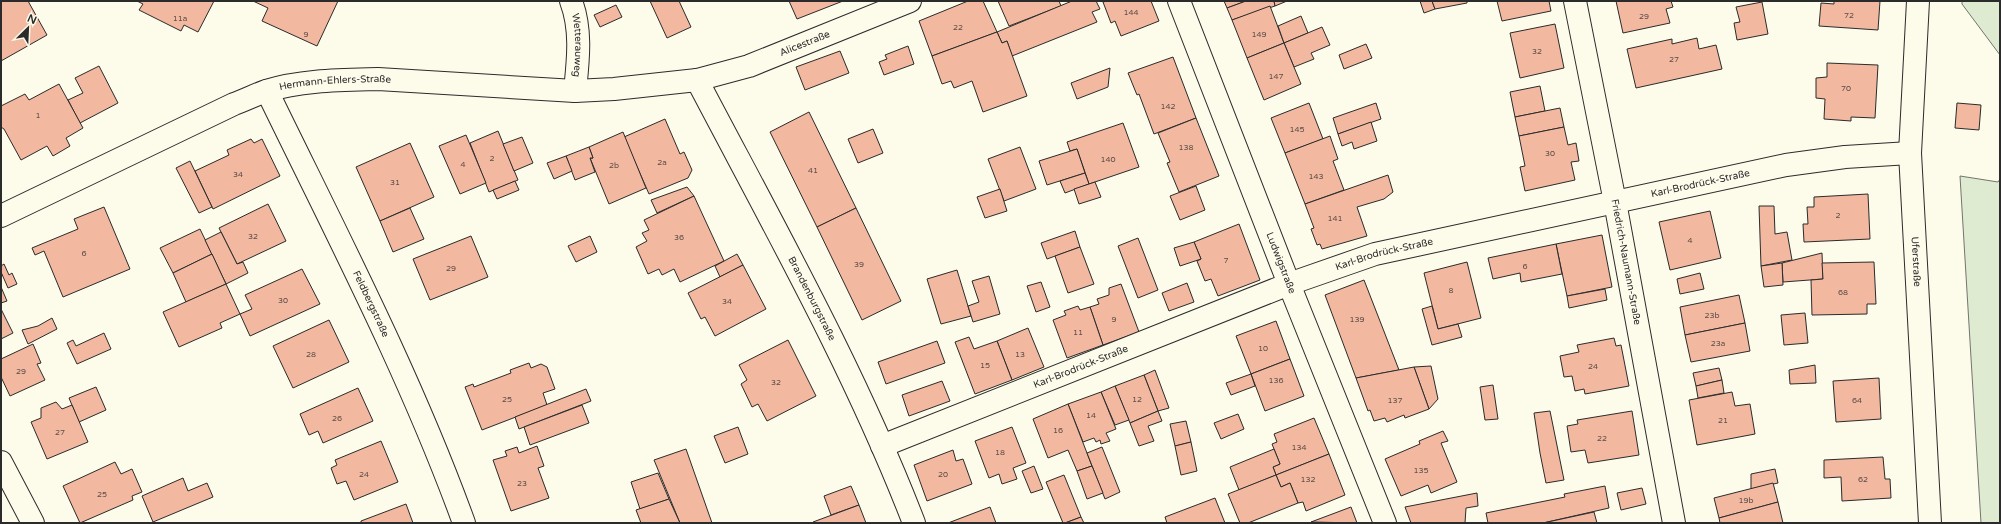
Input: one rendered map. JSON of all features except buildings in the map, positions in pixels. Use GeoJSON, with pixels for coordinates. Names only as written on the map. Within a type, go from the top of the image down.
{"type":"FeatureCollection","features":[{"type":"Feature","properties":{"kind":"street","name":"Wetterauweg"},"geometry":{"type":"LineString","coordinates":[[572,1],[578,24],[579,37],[575,91]]}},
{"type":"Feature","properties":{"kind":"street","name":"Alicestraße"},"geometry":{"type":"LineString","coordinates":[[697,80],[749,66],[910,1]]}},
{"type":"Feature","properties":{"kind":"street","name":"Ludwigstraße"},"geometry":{"type":"LineString","coordinates":[[1179,1],[1289,284],[1385,523]]}},
{"type":"Feature","properties":{"kind":"street","name":"Friedrich-Naumann-Straße"},"geometry":{"type":"LineString","coordinates":[[1575,1],[1615,202],[1674,523]]}},
{"type":"Feature","properties":{"kind":"street","name":"Uferstraße"},"geometry":{"type":"LineString","coordinates":[[1918,1],[1910,153],[1930,523]]}},
{"type":"Feature","properties":{"kind":"street","name":"Hermann-Ehlers-Straße"},"geometry":{"type":"LineString","coordinates":[[4,208],[234,104],[267,91],[327,81],[372,79],[575,91],[614,90],[697,80]]}},
{"type":"Feature","properties":{"kind":"street","name":"Brandenburgstraße"},"geometry":{"type":"LineString","coordinates":[[697,80],[838,351],[882,446],[914,523]]}},
{"type":"Feature","properties":{"kind":"street","name":"Feldbergstraße"},"geometry":{"type":"LineString","coordinates":[[267,91],[376,315],[440,457],[464,523]]}},
{"type":"Feature","properties":{"kind":"street","name":"Karl-Brodrück-Straße"},"geometry":{"type":"LineString","coordinates":[[882,446],[1289,284],[1375,254],[1814,160],[1846,156],[1910,153]]}},
{"type":"Feature","properties":{"kind":"street"},"geometry":{"type":"LineString","coordinates":[[1,462],[34,523]]}},
{"type":"Feature","properties":{"kind":"green space"},"geometry":{"type":"Polygon","coordinates":[[[1962,1],[2000,1],[2000,55],[1962,4],[1962,1]]]}},
{"type":"Feature","properties":{"kind":"green space"},"geometry":{"type":"Polygon","coordinates":[[[1960,176],[1998,182],[2000,179],[2000,523],[1981,523],[1960,176]]]}}]}
